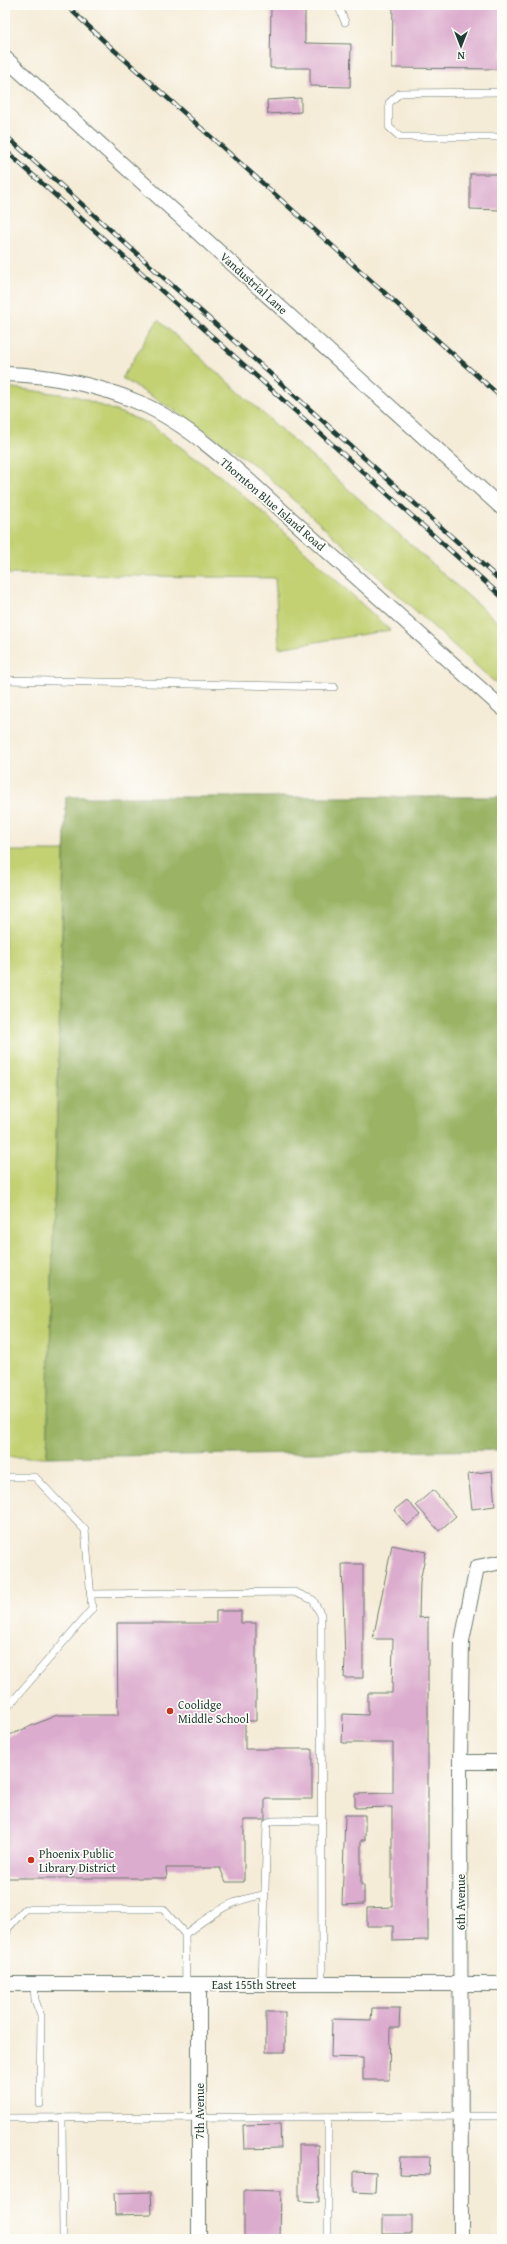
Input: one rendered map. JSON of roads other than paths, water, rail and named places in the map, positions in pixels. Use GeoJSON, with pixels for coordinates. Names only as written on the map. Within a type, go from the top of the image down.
{"type":"FeatureCollection","features":[{"type":"Feature","properties":{"kind":"street","name":"Vandustrial Lane"},"geometry":{"type":"LineString","coordinates":[[5,58],[502,508]]}},
{"type":"Feature","properties":{"kind":"street","name":"Thornton Blue Island Road"},"geometry":{"type":"LineString","coordinates":[[5,374],[30,374],[99,389],[140,403],[180,426],[232,466],[502,708]]}},
{"type":"Feature","properties":{"kind":"street","name":"6th Avenue"},"geometry":{"type":"LineString","coordinates":[[461,2239],[460,1762],[462,1641],[477,1567],[502,1562]]}},
{"type":"Feature","properties":{"kind":"street"},"geometry":{"type":"LineString","coordinates":[[460,1762],[502,1762]]}},
{"type":"Feature","properties":{"kind":"street","name":"East 155th Street"},"geometry":{"type":"LineString","coordinates":[[5,1984],[502,1984]]}},
{"type":"Feature","properties":{"kind":"street","name":"7th Avenue"},"geometry":{"type":"LineString","coordinates":[[192,1984],[198,2117],[199,2239]]}},
{"type":"Feature","properties":{"kind":"lane"},"geometry":{"type":"LineString","coordinates":[[338,5],[345,22]]}},
{"type":"Feature","properties":{"kind":"lane"},"geometry":{"type":"LineString","coordinates":[[502,92],[400,93],[390,103],[389,121],[389,127],[400,137],[502,137]]}},
{"type":"Feature","properties":{"kind":"lane"},"geometry":{"type":"LineString","coordinates":[[5,680],[334,687]]}},
{"type":"Feature","properties":{"kind":"lane"},"geometry":{"type":"LineString","coordinates":[[5,1477],[34,1477],[85,1530],[92,1609],[5,1710]]}},
{"type":"Feature","properties":{"kind":"lane"},"geometry":{"type":"LineString","coordinates":[[90,1594],[294,1592],[313,1600],[321,1615],[322,1984]]}},
{"type":"Feature","properties":{"kind":"lane"},"geometry":{"type":"LineString","coordinates":[[262,1984],[267,1824],[272,1821],[322,1820]]}},
{"type":"Feature","properties":{"kind":"lane"},"geometry":{"type":"LineString","coordinates":[[186,1934],[225,1905],[250,1897],[264,1895]]}},
{"type":"Feature","properties":{"kind":"lane"},"geometry":{"type":"LineString","coordinates":[[5,1939],[8,1928],[25,1909],[163,1909],[186,1934],[192,1984]]}},
{"type":"Feature","properties":{"kind":"lane"},"geometry":{"type":"LineString","coordinates":[[34,1984],[35,2000],[41,2016],[40,2104]]}},
{"type":"Feature","properties":{"kind":"lane"},"geometry":{"type":"LineString","coordinates":[[5,2118],[502,2116]]}},
{"type":"Feature","properties":{"kind":"lane"},"geometry":{"type":"LineString","coordinates":[[328,2117],[328,2239]]}},
{"type":"Feature","properties":{"kind":"lane"},"geometry":{"type":"LineString","coordinates":[[62,2118],[63,2239]]}},
{"type":"Feature","properties":{"kind":"railway"},"geometry":{"type":"LineString","coordinates":[[66,5],[104,41],[502,398]]}},
{"type":"Feature","properties":{"kind":"railway"},"geometry":{"type":"LineString","coordinates":[[5,135],[502,582]]}},
{"type":"Feature","properties":{"kind":"railway"},"geometry":{"type":"LineString","coordinates":[[5,150],[502,597]]}},
{"type":"Feature","properties":{"kind":"place","name":"Coolidge Middle School"},"geometry":{"type":"Point","coordinates":[170,1711]}},
{"type":"Feature","properties":{"kind":"place","name":"Phoenix Public Library District"},"geometry":{"type":"Point","coordinates":[31,1860]}}]}
